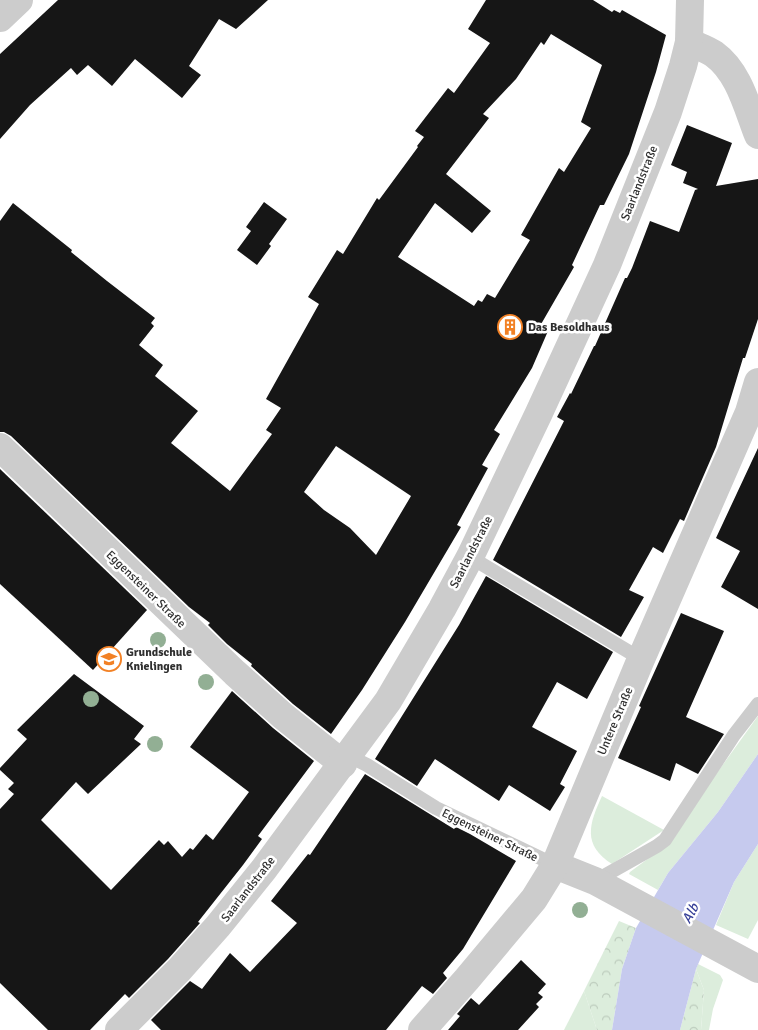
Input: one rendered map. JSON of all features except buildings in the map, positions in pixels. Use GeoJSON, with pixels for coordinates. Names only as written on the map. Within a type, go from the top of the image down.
{"type":"FeatureCollection","features":[{"type":"Feature","properties":{"kind":"street"},"geometry":{"type":"LineString","coordinates":[[0,18],[20,0]]}},
{"type":"Feature","properties":{"kind":"street","name":"Saarlandstraße"},"geometry":{"type":"LineString","coordinates":[[119,1030],[179,970],[218,926],[264,869],[346,760],[388,701],[470,557],[607,266],[668,112],[684,66],[689,42],[690,0]]}},
{"type":"Feature","properties":{"kind":"street"},"geometry":{"type":"LineString","coordinates":[[689,42],[712,53],[728,66],[735,78],[758,135]]}},
{"type":"Feature","properties":{"kind":"street","name":"Untere Straße"},"geometry":{"type":"LineString","coordinates":[[422,1030],[467,980],[534,899],[555,865],[641,659],[749,412],[758,382]]}},
{"type":"Feature","properties":{"kind":"street","name":"Eggensteiner Straße"},"geometry":{"type":"LineString","coordinates":[[0,447],[234,674],[283,716],[346,760]]}},
{"type":"Feature","properties":{"kind":"street","name":"Eggensteiner Straße"},"geometry":{"type":"LineString","coordinates":[[555,865],[595,881],[758,969]]}},
{"type":"Feature","properties":{"kind":"lane"},"geometry":{"type":"LineString","coordinates":[[470,557],[641,659]]}},
{"type":"Feature","properties":{"kind":"lane"},"geometry":{"type":"LineString","coordinates":[[595,881],[665,840],[734,735],[758,704]]}},
{"type":"Feature","properties":{"kind":"lane","name":"Eggensteiner Straße"},"geometry":{"type":"LineString","coordinates":[[346,760],[367,765],[436,808],[555,865]]}},
{"type":"Feature","properties":{"kind":"green space"},"geometry":{"type":"Polygon","coordinates":[[[758,716],[758,754],[718,812],[668,873],[658,890],[629,874],[672,841],[714,777],[758,716]]]}},
{"type":"Feature","properties":{"kind":"green space"},"geometry":{"type":"Polygon","coordinates":[[[602,796],[664,830],[612,864],[602,857],[592,842],[592,825],[602,796]]]}},
{"type":"Feature","properties":{"kind":"green space"},"geometry":{"type":"Polygon","coordinates":[[[758,844],[758,920],[748,939],[716,925],[734,882],[758,844]]]}},
{"type":"Feature","properties":{"kind":"green space"},"geometry":{"type":"Polygon","coordinates":[[[619,921],[636,928],[622,969],[612,1030],[597,1030],[584,991],[619,921]]]}},
{"type":"Feature","properties":{"kind":"green space"},"geometry":{"type":"Polygon","coordinates":[[[698,964],[720,975],[723,980],[713,1009],[709,1030],[701,1030],[704,990],[696,969],[698,964]]]}},
{"type":"Feature","properties":{"kind":"green space"},"geometry":{"type":"Polygon","coordinates":[[[696,969],[704,990],[701,1030],[680,1030],[696,969]]]}},
{"type":"Feature","properties":{"kind":"green space"},"geometry":{"type":"Polygon","coordinates":[[[584,991],[597,1030],[564,1030],[584,991]]]}},
{"type":"Feature","properties":{"kind":"water","name":"Alb"},"geometry":{"type":"Polygon","coordinates":[[[758,754],[758,844],[734,882],[696,969],[680,1030],[612,1030],[622,969],[636,928],[668,873],[718,812],[758,754]]]}},
{"type":"Feature","properties":{"kind":"place","name":"Das Besoldhaus"},"geometry":{"type":"Point","coordinates":[510,327]}},
{"type":"Feature","properties":{"kind":"place","name":"Grundschule Knielingen"},"geometry":{"type":"Point","coordinates":[109,659]}}]}
